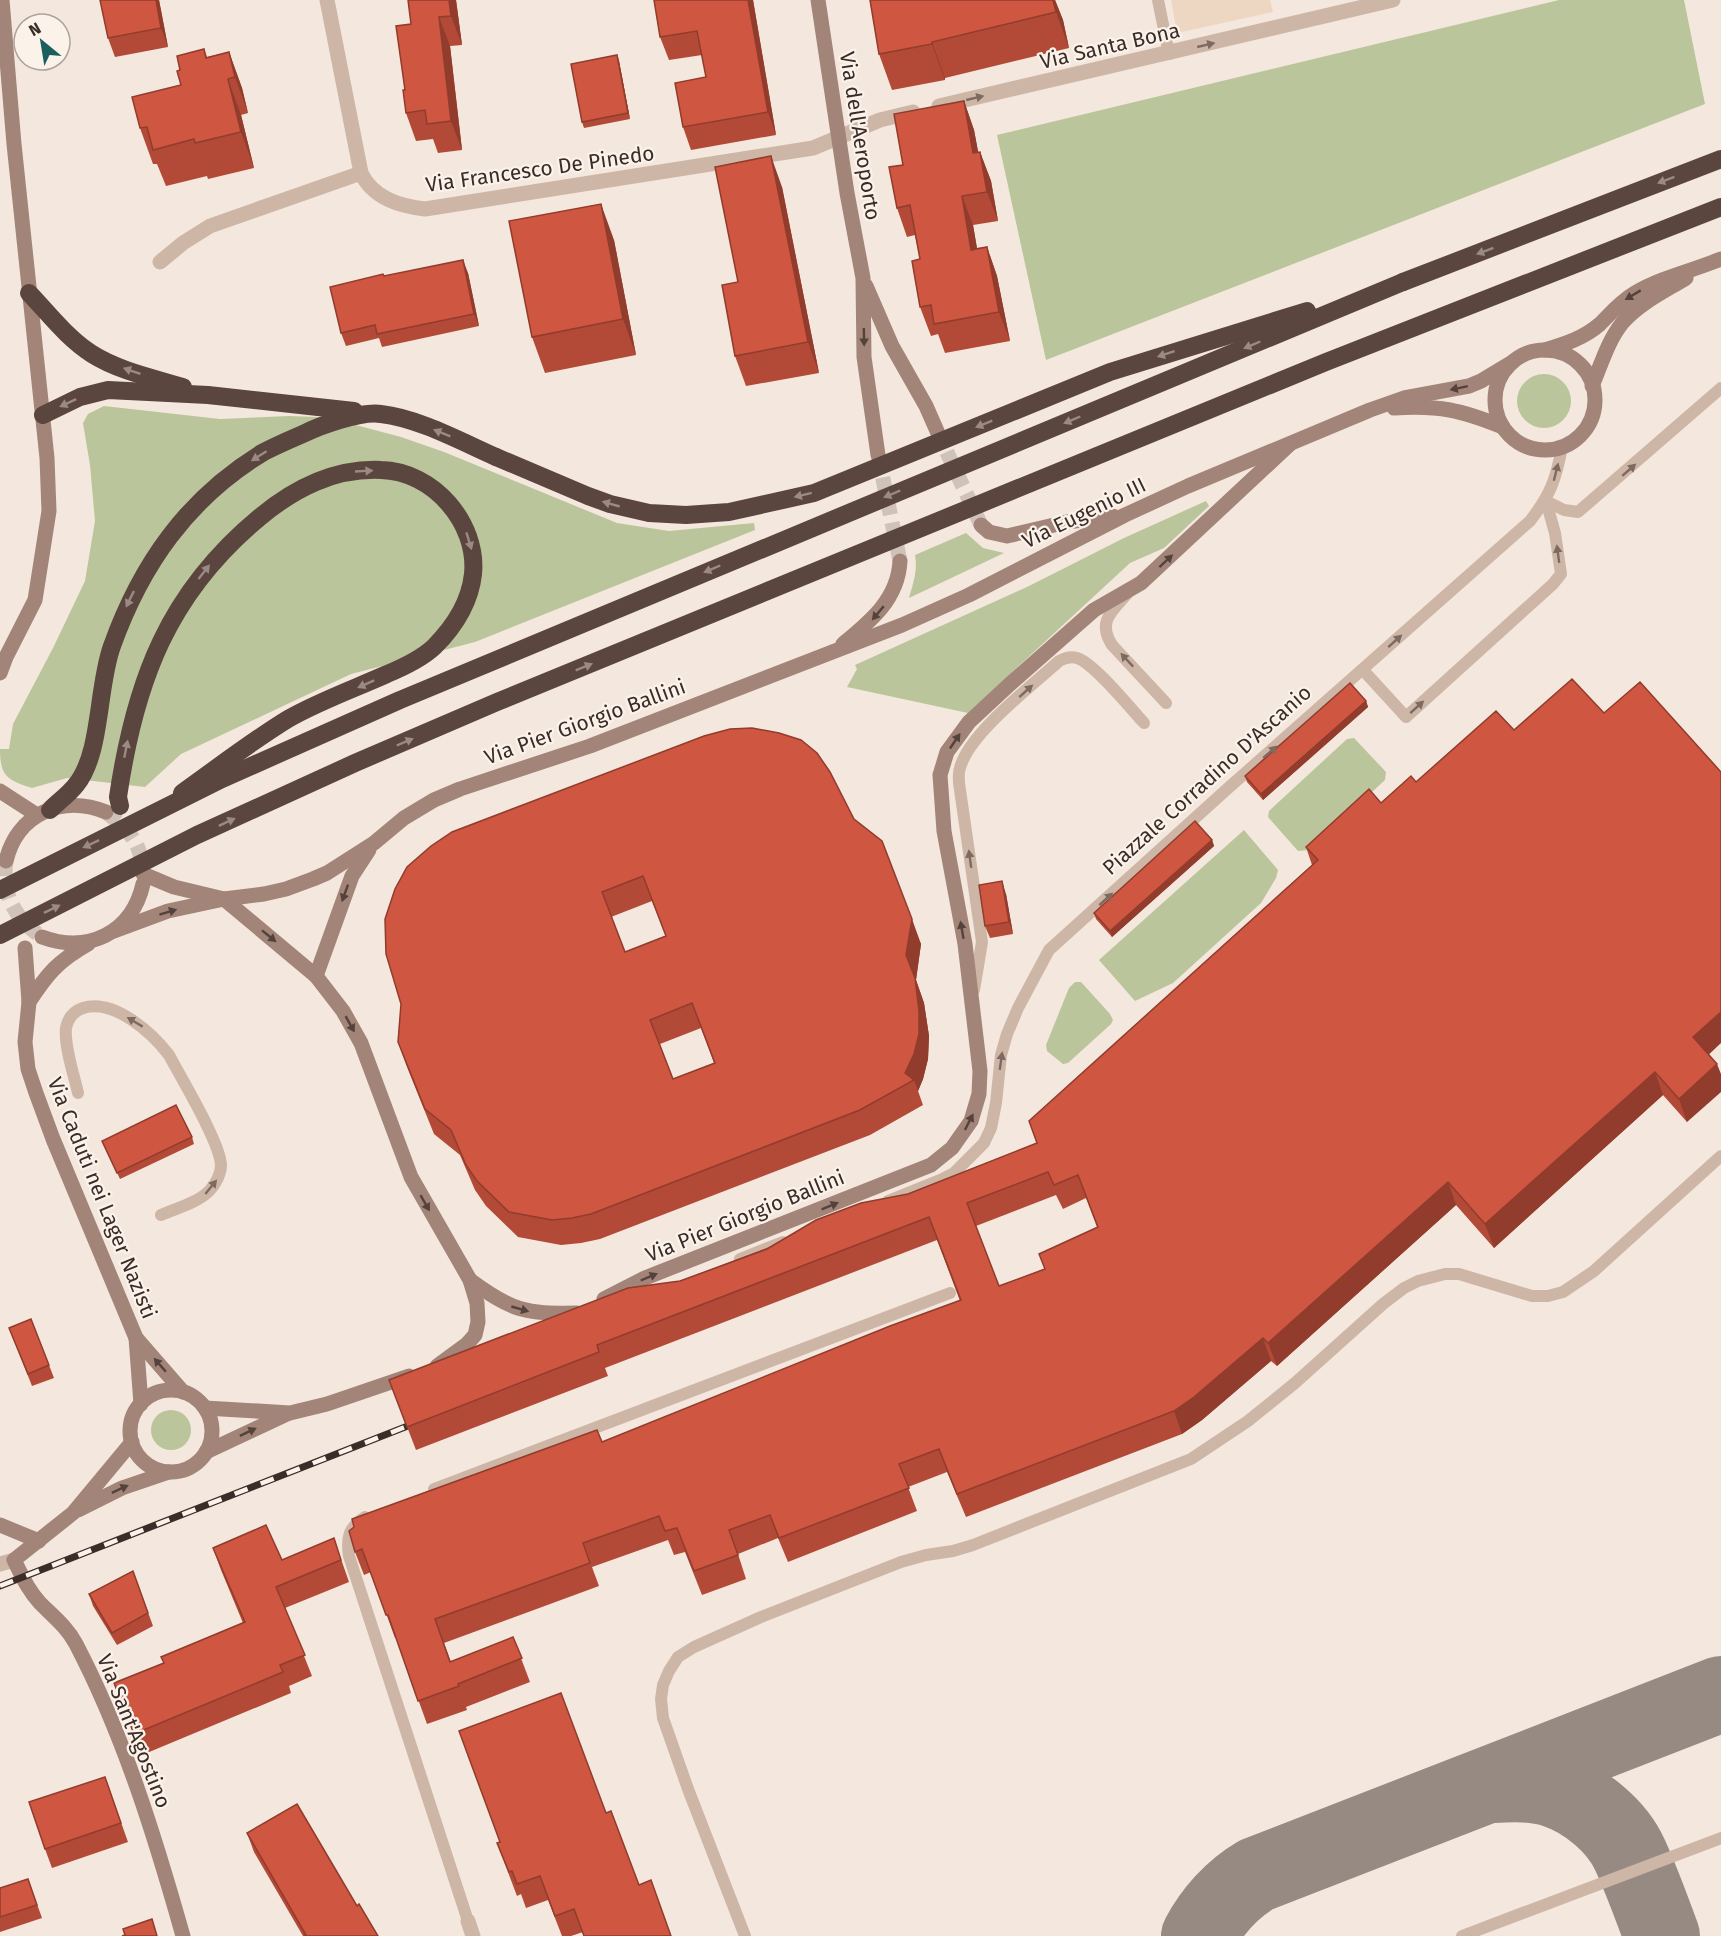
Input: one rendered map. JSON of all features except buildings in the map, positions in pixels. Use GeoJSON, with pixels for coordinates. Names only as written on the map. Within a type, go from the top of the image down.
{"type":"FeatureCollection","features":[{"type":"Feature","properties":{"kind":"highway"},"geometry":{"type":"LineString","coordinates":[[0,890],[277,754],[511,652],[1403,282],[1721,159]]}},
{"type":"Feature","properties":{"kind":"highway"},"geometry":{"type":"LineString","coordinates":[[0,935],[197,835],[497,702],[1326,362],[1721,207]]}},
{"type":"Feature","properties":{"kind":"highway"},"geometry":{"type":"LineString","coordinates":[[43,416],[80,398],[108,390],[208,395],[380,413],[440,431],[588,496],[649,513],[686,515],[729,512],[823,489],[1110,372],[1403,282]]}},
{"type":"Feature","properties":{"kind":"highway"},"geometry":{"type":"LineString","coordinates":[[29,293],[91,353],[110,363],[208,395]]}},
{"type":"Feature","properties":{"kind":"highway"},"geometry":{"type":"LineString","coordinates":[[44,813],[76,785],[90,760],[105,667],[127,604],[155,555],[192,509],[226,477],[263,452],[337,420],[380,413]]}},
{"type":"Feature","properties":{"kind":"highway"},"geometry":{"type":"LineString","coordinates":[[113,809],[120,788],[132,723],[146,678],[162,639],[174,615],[198,580],[232,540],[268,510],[305,486],[328,476],[351,471],[383,470],[415,478],[438,492],[453,509],[464,527],[473,561],[473,576],[464,606],[458,617],[434,647],[408,665],[289,719],[144,819]]}},
{"type":"Feature","properties":{"kind":"street"},"geometry":{"type":"LineString","coordinates":[[0,674],[3,660],[35,600],[50,511],[43,416],[29,293],[2,0]]}},
{"type":"Feature","properties":{"kind":"street"},"geometry":{"type":"LineString","coordinates":[[160,262],[183,243],[210,226],[361,173],[327,0]]}},
{"type":"Feature","properties":{"kind":"street","name":"Via dell'Aeroporto"},"geometry":{"type":"LineString","coordinates":[[818,0],[863,278],[864,357],[878,455]]}},
{"type":"Feature","properties":{"kind":"street","name":"Via Santa Bona"},"geometry":{"type":"LineString","coordinates":[[839,139],[880,120],[1393,0]]}},
{"type":"Feature","properties":{"kind":"street","name":"Via Francesco De Pinedo"},"geometry":{"type":"LineString","coordinates":[[361,173],[371,189],[382,196],[411,207],[425,209],[795,152],[839,139]]}},
{"type":"Feature","properties":{"kind":"street"},"geometry":{"type":"LineString","coordinates":[[1542,351],[1558,352],[1580,364],[1592,386],[1594,401],[1589,422],[1580,435],[1562,447],[1541,450],[1517,441],[1503,427],[1496,410],[1496,393],[1501,377],[1511,363],[1526,354],[1581,338],[1600,324],[1615,307],[1649,285],[1671,275],[1721,259]]}},
{"type":"Feature","properties":{"kind":"street"},"geometry":{"type":"LineString","coordinates":[[1592,386],[1613,338],[1624,321],[1640,307],[1706,265]]}},
{"type":"Feature","properties":{"kind":"street","name":"Via dell'Aeroporto"},"geometry":{"type":"LineString","coordinates":[[863,278],[892,346],[926,406],[937,431]]}},
{"type":"Feature","properties":{"kind":"street","name":"Via Eugenio III"},"geometry":{"type":"LineString","coordinates":[[825,656],[969,595],[1125,515],[1188,486],[1370,410],[1404,398],[1469,386],[1511,363]]}},
{"type":"Feature","properties":{"kind":"street","name":"Via Eugenio III"},"geometry":{"type":"LineString","coordinates":[[1370,410],[1422,406],[1454,409],[1503,427]]}},
{"type":"Feature","properties":{"kind":"street"},"geometry":{"type":"LineString","coordinates":[[972,1000],[944,831],[940,789],[942,764],[947,752],[969,722],[1010,684],[1094,610],[1133,587],[1156,570],[1290,444]]}},
{"type":"Feature","properties":{"kind":"street"},"geometry":{"type":"LineString","coordinates":[[981,525],[989,532],[1007,536],[1066,522],[1125,515]]}},
{"type":"Feature","properties":{"kind":"street"},"geometry":{"type":"LineString","coordinates":[[825,656],[872,621],[888,601],[897,579],[900,561]]}},
{"type":"Feature","properties":{"kind":"street","name":"Via Pier Giorgio Ballini"},"geometry":{"type":"LineString","coordinates":[[94,941],[168,911],[224,899],[264,894],[295,886],[327,873],[374,843],[404,818],[434,800],[460,789],[590,746],[825,656]]}},
{"type":"Feature","properties":{"kind":"street"},"geometry":{"type":"LineString","coordinates":[[0,791],[44,813]]}},
{"type":"Feature","properties":{"kind":"street"},"geometry":{"type":"LineString","coordinates":[[6,861],[8,850],[19,831],[44,813],[59,806],[72,805],[113,809]]}},
{"type":"Feature","properties":{"kind":"street","name":"Via Pier Giorgio Ballini"},"geometry":{"type":"LineString","coordinates":[[316,976],[352,876],[374,843]]}},
{"type":"Feature","properties":{"kind":"street","name":"Via Pier Giorgio Ballini"},"geometry":{"type":"LineString","coordinates":[[114,931],[133,910],[143,879],[224,899],[316,976],[333,998],[361,1043],[411,1177],[470,1280],[478,1311],[477,1329],[467,1344],[436,1366]]}},
{"type":"Feature","properties":{"kind":"street"},"geometry":{"type":"LineString","coordinates":[[42,937],[72,944],[94,941]]}},
{"type":"Feature","properties":{"kind":"street","name":"Via Caduti nei Lager Nazisti"},"geometry":{"type":"LineString","coordinates":[[29,1002],[43,981],[65,957],[94,941]]}},
{"type":"Feature","properties":{"kind":"street","name":"Via Caduti nei Lager Nazisti"},"geometry":{"type":"LineString","coordinates":[[26,948],[29,1002],[24,1042],[31,1080],[53,1140],[136,1338],[183,1392],[193,1396],[205,1408]]}},
{"type":"Feature","properties":{"kind":"street","name":"Via Pier Giorgio Ballini"},"geometry":{"type":"LineString","coordinates":[[540,1327],[588,1310],[645,1278],[931,1165],[944,1156],[960,1139],[976,1109],[980,1071],[972,1000]]}},
{"type":"Feature","properties":{"kind":"street","name":"Via Pier Giorgio Ballini"},"geometry":{"type":"LineString","coordinates":[[470,1280],[498,1300],[514,1308],[550,1313],[588,1310]]}},
{"type":"Feature","properties":{"kind":"street"},"geometry":{"type":"LineString","coordinates":[[136,1338],[141,1404]]}},
{"type":"Feature","properties":{"kind":"street"},"geometry":{"type":"LineString","coordinates":[[73,1513],[122,1488],[191,1467],[206,1452],[290,1413],[327,1404],[478,1351]]}},
{"type":"Feature","properties":{"kind":"street"},"geometry":{"type":"LineString","coordinates":[[170,1472],[146,1463],[137,1453],[130,1430],[132,1419],[141,1404],[150,1396],[172,1390],[183,1392]]}},
{"type":"Feature","properties":{"kind":"street"},"geometry":{"type":"LineString","coordinates":[[206,1452],[212,1431],[205,1408],[290,1413]]}},
{"type":"Feature","properties":{"kind":"street"},"geometry":{"type":"LineString","coordinates":[[73,1513],[132,1442]]}},
{"type":"Feature","properties":{"kind":"street","name":"Via Sant'Agostino"},"geometry":{"type":"LineString","coordinates":[[73,1513],[7,1562],[64,1626],[99,1689],[135,1783],[183,1936]]}},
{"type":"Feature","properties":{"kind":"street"},"geometry":{"type":"LineString","coordinates":[[0,1525],[39,1540]]}},
{"type":"Feature","properties":{"kind":"street"},"geometry":{"type":"LineString","coordinates":[[468,1921],[473,1936]]}},
{"type":"Feature","properties":{"kind":"lane"},"geometry":{"type":"LineString","coordinates":[[1158,0],[1168,54]]}},
{"type":"Feature","properties":{"kind":"lane"},"geometry":{"type":"LineString","coordinates":[[1546,501],[1564,510],[1578,512],[1721,388]]}},
{"type":"Feature","properties":{"kind":"lane","name":"Piazzale Corradino D'Ascanio"},"geometry":{"type":"LineString","coordinates":[[874,1206],[954,1173],[984,1143],[991,1128],[1001,1055],[1007,1034],[1018,1008],[1049,951],[1217,798],[1530,521],[1546,501],[1555,478],[1562,447]]}},
{"type":"Feature","properties":{"kind":"lane"},"geometry":{"type":"LineString","coordinates":[[1363,670],[1406,717],[1553,584],[1561,574],[1555,533],[1546,501]]}},
{"type":"Feature","properties":{"kind":"lane"},"geometry":{"type":"LineString","coordinates":[[1133,587],[1110,614],[1105,625],[1106,634],[1112,645],[1166,703]]}},
{"type":"Feature","properties":{"kind":"lane"},"geometry":{"type":"LineString","coordinates":[[972,1000],[982,942],[959,783],[959,769],[967,752],[986,728],[1059,661],[1067,657],[1076,657],[1090,666],[1144,723]]}},
{"type":"Feature","properties":{"kind":"lane"},"geometry":{"type":"LineString","coordinates":[[78,1093],[66,1029],[69,1019],[77,1010],[97,1006],[113,1010],[143,1027],[169,1055],[215,1144],[221,1164],[219,1175],[209,1192],[199,1199],[161,1215]]}},
{"type":"Feature","properties":{"kind":"lane"},"geometry":{"type":"LineString","coordinates":[[745,1936],[663,1718],[661,1699],[663,1685],[678,1657],[694,1647],[761,1617],[901,1562],[972,1545],[1191,1459],[1248,1421],[1295,1383],[1383,1304],[1404,1288],[1418,1281],[1445,1274],[1459,1275],[1532,1296],[1548,1296],[1563,1292],[1594,1272],[1721,1156]]}},
{"type":"Feature","properties":{"kind":"lane","name":"Via Pier Giorgio Ballini"},"geometry":{"type":"LineString","coordinates":[[730,1263],[796,1237]]}},
{"type":"Feature","properties":{"kind":"lane"},"geometry":{"type":"LineString","coordinates":[[424,1493],[950,1293]]}},
{"type":"Feature","properties":{"kind":"lane","name":"Via Pier Giorgio Ballini"},"geometry":{"type":"LineString","coordinates":[[588,1310],[631,1299]]}},
{"type":"Feature","properties":{"kind":"lane"},"geometry":{"type":"LineString","coordinates":[[379,1510],[357,1522],[349,1531],[347,1544],[349,1556],[468,1921]]}},
{"type":"Feature","properties":{"kind":"lane"},"geometry":{"type":"LineString","coordinates":[[1462,1936],[1721,1838]]}},
{"type":"Feature","properties":{"kind":"green space"},"geometry":{"type":"Polygon","coordinates":[[[1559,0],[1684,0],[1705,104],[1046,360],[997,135],[1559,0]]]}},
{"type":"Feature","properties":{"kind":"green space"},"geometry":{"type":"Polygon","coordinates":[[[1544,374],[1554,376],[1563,382],[1569,391],[1571,401],[1569,411],[1563,420],[1554,426],[1544,428],[1534,426],[1525,420],[1519,411],[1517,401],[1519,391],[1525,382],[1534,376],[1544,374]]]}},
{"type":"Feature","properties":{"kind":"green space"},"geometry":{"type":"Polygon","coordinates":[[[104,406],[220,419],[289,416],[337,420],[401,437],[444,452],[617,523],[669,531],[754,523],[755,530],[475,642],[351,674],[181,754],[145,787],[67,778],[32,788],[7,776],[1,765],[0,749],[9,749],[13,724],[85,581],[95,521],[90,465],[83,423],[88,414],[104,406]]]}},
{"type":"Feature","properties":{"kind":"green space"},"geometry":{"type":"Polygon","coordinates":[[[1206,501],[1209,506],[1164,548],[1130,563],[968,713],[847,687],[857,669],[855,665],[1027,587],[1124,538],[1206,501]]]}},
{"type":"Feature","properties":{"kind":"green space"},"geometry":{"type":"Polygon","coordinates":[[[966,533],[983,548],[1004,553],[909,598],[915,572],[915,555],[966,533]]]}},
{"type":"Feature","properties":{"kind":"green space"},"geometry":{"type":"Polygon","coordinates":[[[1354,738],[1386,772],[1385,780],[1309,850],[1298,851],[1268,817],[1269,811],[1347,739],[1354,738]]]}},
{"type":"Feature","properties":{"kind":"green space"},"geometry":{"type":"Polygon","coordinates":[[[1244,830],[1278,870],[1276,878],[1261,903],[1173,983],[1135,1001],[1099,960],[1244,830]]]}},
{"type":"Feature","properties":{"kind":"green space"},"geometry":{"type":"Polygon","coordinates":[[[1075,982],[1081,982],[1113,1020],[1068,1063],[1063,1064],[1047,1051],[1046,1045],[1069,988],[1075,982]]]}},
{"type":"Feature","properties":{"kind":"green space"},"geometry":{"type":"Polygon","coordinates":[[[171,1410],[179,1411],[185,1416],[190,1422],[190,1438],[185,1444],[179,1449],[171,1450],[163,1449],[157,1444],[152,1438],[151,1430],[152,1422],[157,1416],[163,1411],[171,1410]]]}},
{"type":"Feature","properties":{"kind":"shaded area"},"geometry":{"type":"Polygon","coordinates":[[[1171,0],[1270,0],[1273,12],[1177,33],[1171,0]]]}},
{"type":"Feature","properties":{"kind":"taxiway"},"geometry":{"type":"LineString","coordinates":[[1199,1936],[1223,1902],[1256,1875],[1721,1694]]}},
{"type":"Feature","properties":{"kind":"taxiway"},"geometry":{"type":"LineString","coordinates":[[1492,1785],[1540,1786],[1566,1794],[1599,1815],[1617,1834],[1630,1855],[1662,1936]]}},
{"type":"Feature","properties":{"kind":"tunnel"},"geometry":{"type":"LineString","coordinates":[[937,431],[981,525]]}},
{"type":"Feature","properties":{"kind":"tunnel"},"geometry":{"type":"LineString","coordinates":[[878,455],[900,561]]}},
{"type":"Feature","properties":{"kind":"tunnel"},"geometry":{"type":"LineString","coordinates":[[106,812],[132,838],[140,852],[143,872]]}},
{"type":"Feature","properties":{"kind":"tunnel"},"geometry":{"type":"LineString","coordinates":[[6,861],[6,884],[12,905],[24,922],[42,937]]}},
{"type":"Feature","properties":{"kind":"railway"},"geometry":{"type":"LineString","coordinates":[[0,1586],[423,1420]]}}]}
